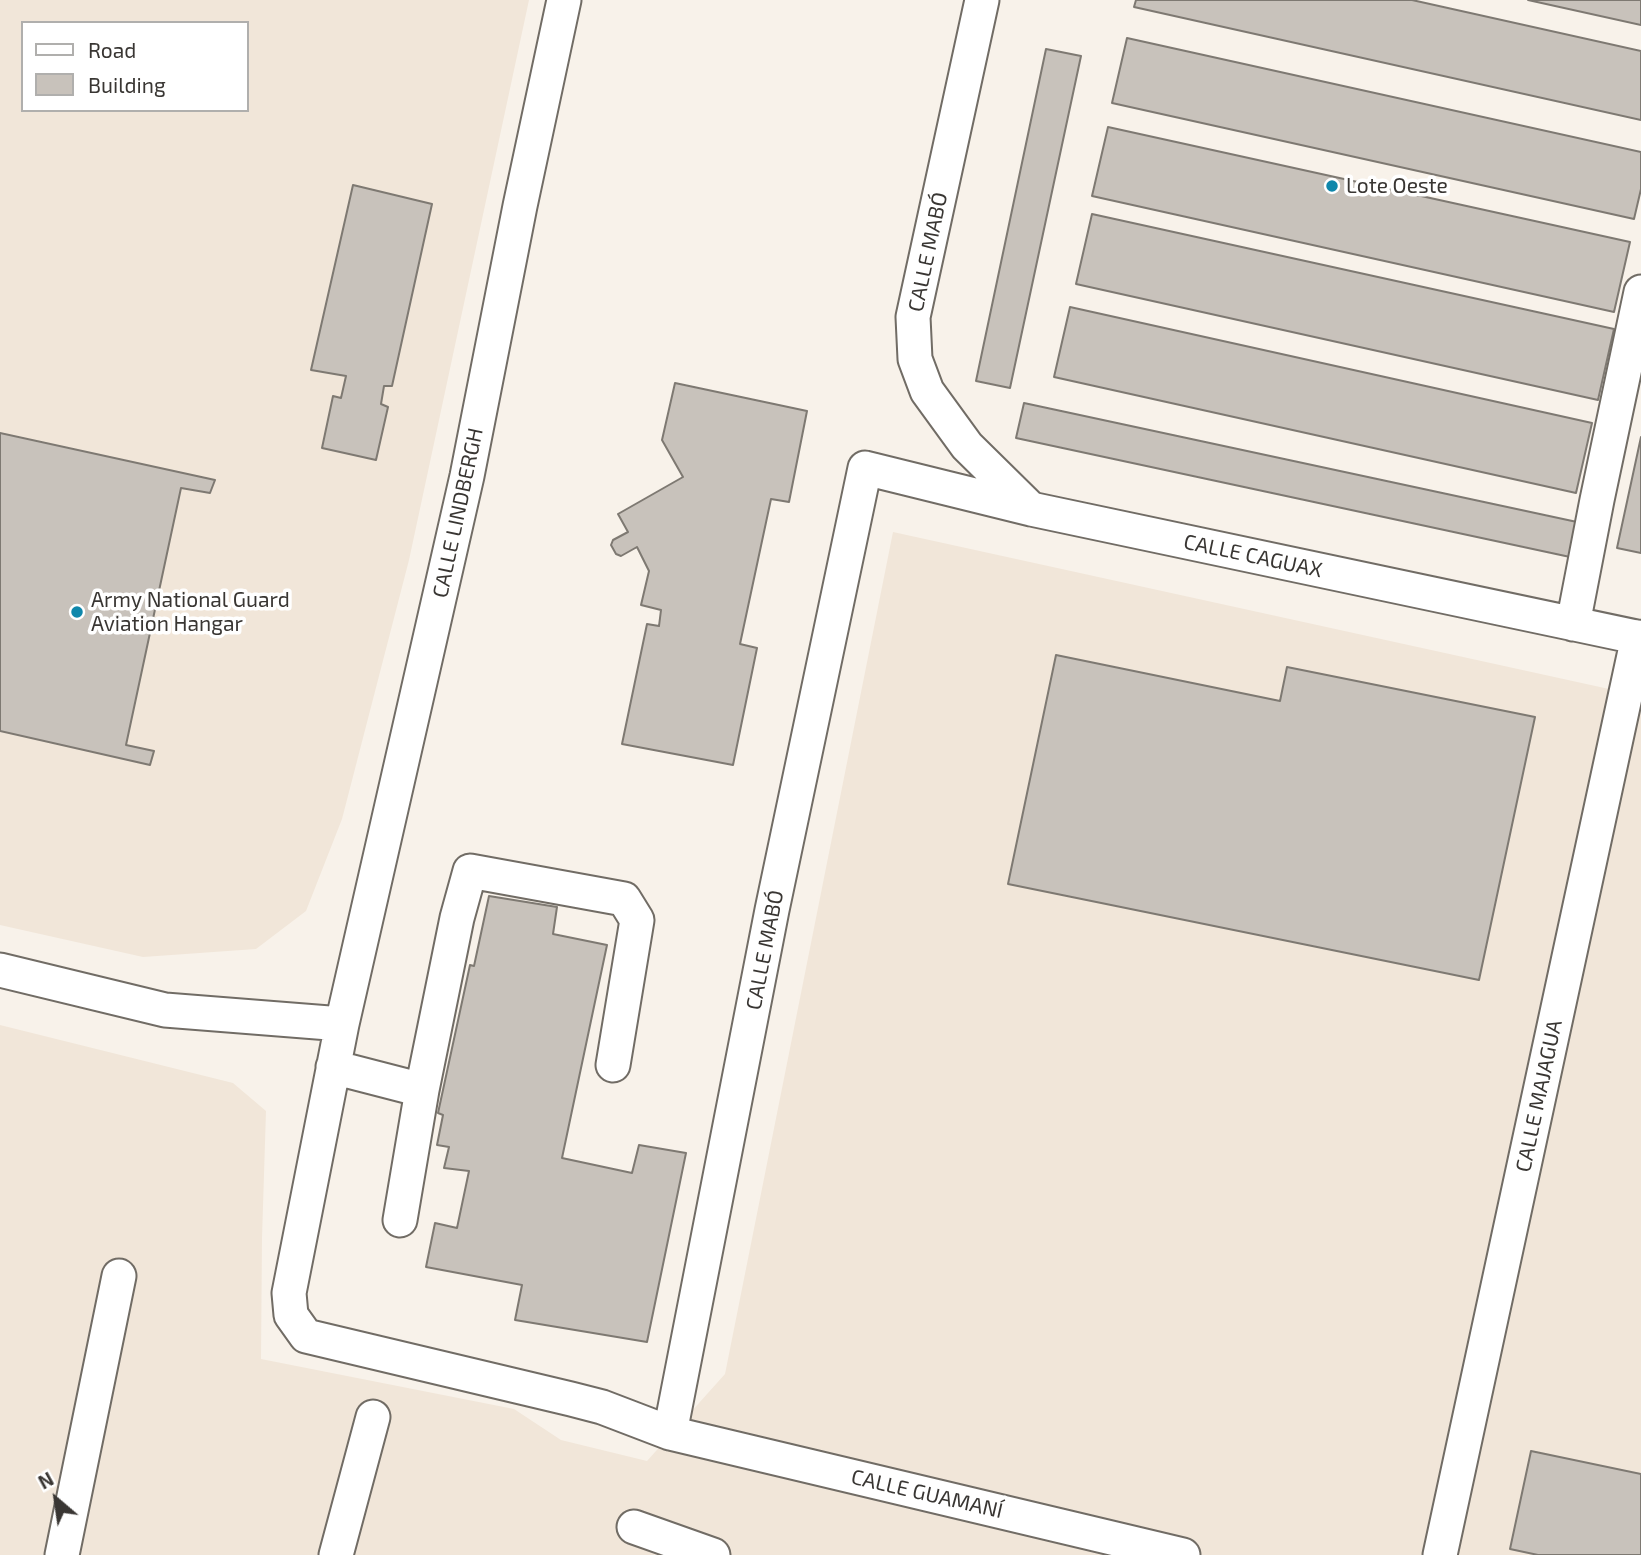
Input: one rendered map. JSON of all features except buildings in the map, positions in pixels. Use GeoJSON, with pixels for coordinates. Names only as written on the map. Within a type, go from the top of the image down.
{"type":"FeatureCollection","features":[{"type":"Feature","properties":{"kind":"street","name":"CALLE LINDBERGH"},"geometry":{"type":"LineString","coordinates":[[333,1067],[467,476],[564,0]]}},
{"type":"Feature","properties":{"kind":"street","name":"CALLE MABÓ"},"geometry":{"type":"LineString","coordinates":[[982,0],[913,317],[915,359],[927,391],[967,446],[1031,509]]}},
{"type":"Feature","properties":{"kind":"street"},"geometry":{"type":"LineString","coordinates":[[1573,624],[1641,292]]}},
{"type":"Feature","properties":{"kind":"street","name":"CALLE MABÓ"},"geometry":{"type":"LineString","coordinates":[[670,1433],[772,910],[866,468]]}},
{"type":"Feature","properties":{"kind":"street","name":"CALLE CAGUAX"},"geometry":{"type":"LineString","coordinates":[[866,468],[1031,509],[1640,638]]}},
{"type":"Feature","properties":{"kind":"street","name":"CALLE MAJAGUA"},"geometry":{"type":"LineString","coordinates":[[1440,1555],[1640,638]]}},
{"type":"Feature","properties":{"kind":"street"},"geometry":{"type":"LineString","coordinates":[[400,1220],[422,1090],[457,918],[470,871],[624,899],[637,920],[613,1065]]}},
{"type":"Feature","properties":{"kind":"street"},"geometry":{"type":"LineString","coordinates":[[0,970],[165,1010],[342,1024]]}},
{"type":"Feature","properties":{"kind":"street"},"geometry":{"type":"LineString","coordinates":[[333,1067],[422,1090]]}},
{"type":"Feature","properties":{"kind":"street","name":"CALLE GUAMANÍ"},"geometry":{"type":"LineString","coordinates":[[333,1067],[289,1293],[291,1315],[306,1336],[602,1407],[670,1433],[1183,1555]]}},
{"type":"Feature","properties":{"kind":"street"},"geometry":{"type":"LineString","coordinates":[[62,1555],[119,1276]]}},
{"type":"Feature","properties":{"kind":"street"},"geometry":{"type":"LineString","coordinates":[[335,1555],[373,1417]]}},
{"type":"Feature","properties":{"kind":"street"},"geometry":{"type":"LineString","coordinates":[[634,1527],[713,1555]]}},
{"type":"Feature","properties":{"kind":"shaded area"},"geometry":{"type":"Polygon","coordinates":[[[0,0],[529,0],[409,560],[342,819],[306,911],[256,949],[143,957],[0,925],[0,0]]]}},
{"type":"Feature","properties":{"kind":"shaded area"},"geometry":{"type":"Polygon","coordinates":[[[893,532],[1641,696],[1641,1555],[0,1555],[0,1025],[233,1083],[266,1111],[261,1359],[514,1409],[561,1440],[647,1461],[725,1374],[893,532]]]}},
{"type":"Feature","properties":{"kind":"place","name":"Lote Oeste"},"geometry":{"type":"Point","coordinates":[1332,186]}},
{"type":"Feature","properties":{"kind":"place","name":"Army National Guard Aviation Hangar"},"geometry":{"type":"Point","coordinates":[77,612]}}]}
